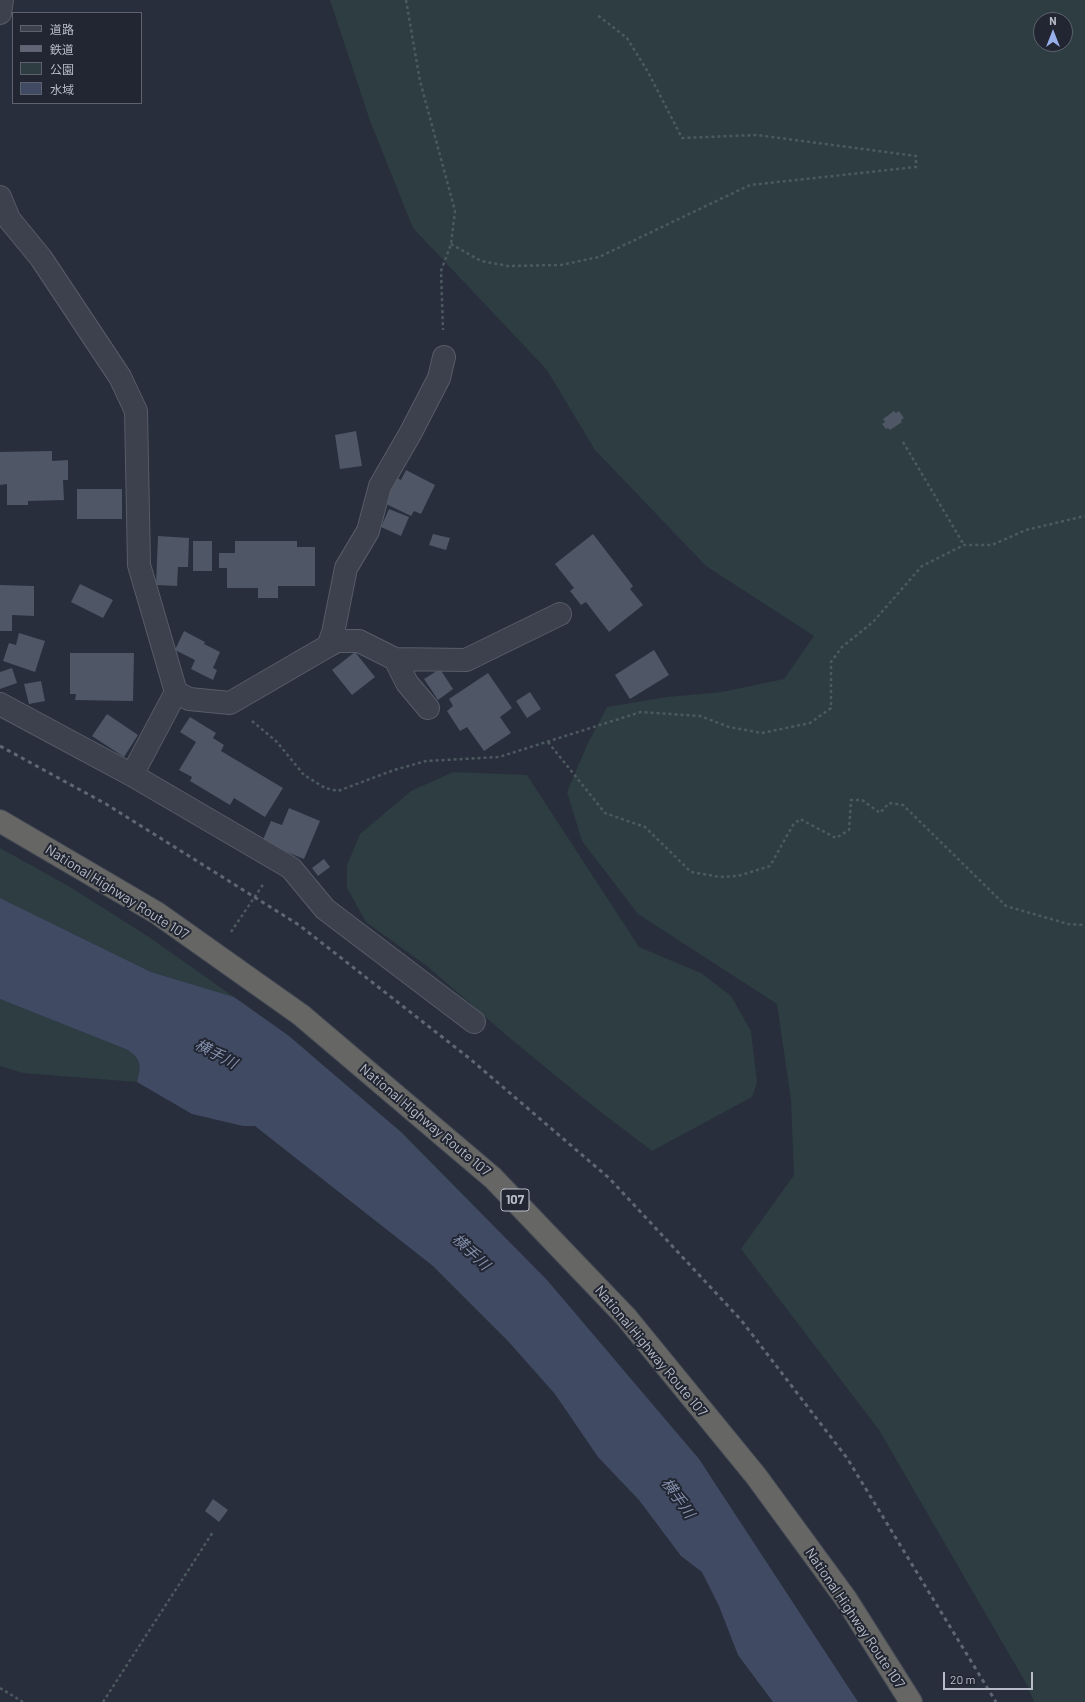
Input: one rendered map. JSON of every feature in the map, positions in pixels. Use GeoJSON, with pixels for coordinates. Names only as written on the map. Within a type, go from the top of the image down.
{"type":"FeatureCollection","features":[{"type":"Feature","properties":{"kind":"highway","name":"National Highway Route 107"},"geometry":{"type":"LineString","coordinates":[[0,821],[156,913],[301,1015],[493,1178],[626,1317],[756,1476],[846,1599],[911,1702]]}},
{"type":"Feature","properties":{"kind":"street"},"geometry":{"type":"LineString","coordinates":[[0,13],[2,0]]}},
{"type":"Feature","properties":{"kind":"street"},"geometry":{"type":"LineString","coordinates":[[0,197],[9,219],[41,258],[120,377],[136,411],[139,565],[176,692],[132,776]]}},
{"type":"Feature","properties":{"kind":"street"},"geometry":{"type":"LineString","coordinates":[[328,646],[333,633],[346,568],[368,531],[380,486],[410,434],[439,378],[444,357]]}},
{"type":"Feature","properties":{"kind":"street"},"geometry":{"type":"LineString","coordinates":[[176,692],[189,699],[230,703],[337,641],[359,641],[395,659],[466,660],[560,614]]}},
{"type":"Feature","properties":{"kind":"street"},"geometry":{"type":"LineString","coordinates":[[395,659],[407,684],[428,708]]}},
{"type":"Feature","properties":{"kind":"street"},"geometry":{"type":"LineString","coordinates":[[0,704],[132,776],[291,868],[324,909],[474,1022]]}},
{"type":"Feature","properties":{"kind":"path"},"geometry":{"type":"LineString","coordinates":[[406,0],[420,81],[455,211],[451,244],[441,271],[444,357]]}},
{"type":"Feature","properties":{"kind":"path"},"geometry":{"type":"LineString","coordinates":[[451,244],[480,260],[508,266],[561,265],[599,256],[750,186],[916,167],[916,156],[757,135],[682,138],[648,72],[627,38],[596,14]]}},
{"type":"Feature","properties":{"kind":"path"},"geometry":{"type":"LineString","coordinates":[[903,442],[964,545]]}},
{"type":"Feature","properties":{"kind":"path"},"geometry":{"type":"LineString","coordinates":[[230,703],[277,742],[304,775],[325,788],[338,791],[394,770],[426,761],[499,757],[641,712],[700,716],[729,727],[762,733],[810,723],[831,708],[831,662],[842,647],[873,622],[922,566],[964,545],[992,545],[1026,530],[1085,516]]}},
{"type":"Feature","properties":{"kind":"path"},"geometry":{"type":"LineString","coordinates":[[548,742],[605,813],[645,827],[691,872],[726,877],[738,876],[770,866],[793,825],[800,819],[836,838],[849,830],[851,800],[862,800],[880,813],[889,803],[903,805],[1006,906],[1068,924],[1085,925]]}},
{"type":"Feature","properties":{"kind":"path"},"geometry":{"type":"LineString","coordinates":[[216,955],[279,861]]}},
{"type":"Feature","properties":{"kind":"path"},"geometry":{"type":"LineString","coordinates":[[103,1702],[213,1532]]}},
{"type":"Feature","properties":{"kind":"path"},"geometry":{"type":"LineString","coordinates":[[0,1688],[23,1702]]}},
{"type":"Feature","properties":{"kind":"green space"},"geometry":{"type":"Polygon","coordinates":[[[330,0],[1085,0],[1085,1702],[1034,1702],[1027,1685],[879,1430],[741,1249],[794,1175],[791,1100],[777,1004],[638,914],[582,841],[567,792],[587,745],[607,707],[667,697],[722,692],[784,679],[814,636],[706,566],[595,450],[547,370],[413,228],[370,121],[330,0]]]}},
{"type":"Feature","properties":{"kind":"green space"},"geometry":{"type":"Polygon","coordinates":[[[453,772],[527,775],[639,947],[701,973],[731,996],[751,1031],[757,1082],[752,1097],[652,1151],[589,1103],[512,1040],[427,966],[366,922],[347,888],[347,865],[360,834],[411,791],[453,772]]]}},
{"type":"Feature","properties":{"kind":"green space"},"geometry":{"type":"Polygon","coordinates":[[[0,848],[70,887],[149,937],[234,997],[151,972],[0,898],[0,848]]]}},
{"type":"Feature","properties":{"kind":"green space"},"geometry":{"type":"Polygon","coordinates":[[[0,999],[128,1050],[136,1058],[139,1064],[140,1068],[137,1082],[23,1073],[0,1066],[0,999]]]}},
{"type":"Feature","properties":{"kind":"water","name":"横手川"},"geometry":{"type":"Polygon","coordinates":[[[0,898],[151,972],[234,997],[289,1036],[401,1132],[547,1280],[699,1459],[858,1702],[773,1702],[738,1655],[719,1606],[702,1572],[681,1556],[639,1500],[598,1457],[555,1394],[508,1341],[433,1266],[255,1126],[243,1126],[192,1114],[137,1082],[140,1067],[136,1057],[128,1050],[0,999],[0,898]]]}},
{"type":"Feature","properties":{"kind":"building"},"geometry":{"type":"Polygon","coordinates":[[[894,411],[896,413],[899,411],[904,418],[901,420],[902,422],[890,430],[888,428],[886,429],[882,424],[885,422],[883,419],[894,411]]]}},
{"type":"Feature","properties":{"kind":"building"},"geometry":{"type":"Polygon","coordinates":[[[356,431],[362,466],[340,469],[335,435],[356,431]]]}},
{"type":"Feature","properties":{"kind":"building"},"geometry":{"type":"Polygon","coordinates":[[[52,451],[52,461],[68,460],[68,480],[63,480],[64,500],[28,501],[28,505],[7,505],[7,484],[0,485],[0,452],[52,451]]]}},
{"type":"Feature","properties":{"kind":"building"},"geometry":{"type":"Polygon","coordinates":[[[406,470],[435,485],[421,514],[414,511],[411,516],[384,503],[397,478],[401,480],[406,470]]]}},
{"type":"Feature","properties":{"kind":"building"},"geometry":{"type":"Polygon","coordinates":[[[77,489],[122,489],[122,519],[77,519],[77,489]]]}},
{"type":"Feature","properties":{"kind":"building"},"geometry":{"type":"Polygon","coordinates":[[[389,509],[409,517],[401,536],[381,527],[389,509]]]}},
{"type":"Feature","properties":{"kind":"building"},"geometry":{"type":"Polygon","coordinates":[[[433,534],[450,538],[446,550],[429,545],[433,534]]]}},
{"type":"Feature","properties":{"kind":"building"},"geometry":{"type":"Polygon","coordinates":[[[593,534],[633,586],[630,589],[643,605],[609,632],[586,602],[581,605],[570,591],[574,588],[555,564],[593,534]]]}},
{"type":"Feature","properties":{"kind":"building"},"geometry":{"type":"Polygon","coordinates":[[[158,536],[189,538],[188,567],[178,567],[177,586],[156,585],[158,536]]]}},
{"type":"Feature","properties":{"kind":"building"},"geometry":{"type":"Polygon","coordinates":[[[193,541],[212,541],[212,571],[193,571],[193,541]]]}},
{"type":"Feature","properties":{"kind":"building"},"geometry":{"type":"Polygon","coordinates":[[[235,541],[297,541],[297,547],[315,547],[315,586],[278,586],[278,598],[258,598],[258,588],[227,588],[227,568],[219,568],[219,553],[235,553],[235,541]]]}},
{"type":"Feature","properties":{"kind":"building"},"geometry":{"type":"Polygon","coordinates":[[[80,584],[113,600],[103,618],[71,602],[80,584]]]}},
{"type":"Feature","properties":{"kind":"building"},"geometry":{"type":"Polygon","coordinates":[[[0,585],[34,586],[34,616],[12,615],[12,631],[0,631],[0,585]]]}},
{"type":"Feature","properties":{"kind":"building"},"geometry":{"type":"Polygon","coordinates":[[[184,631],[220,652],[213,668],[217,670],[213,680],[191,669],[195,660],[175,650],[184,631]]]}},
{"type":"Feature","properties":{"kind":"building"},"geometry":{"type":"Polygon","coordinates":[[[19,633],[45,641],[35,672],[3,661],[9,643],[16,645],[19,633]]]}},
{"type":"Feature","properties":{"kind":"building"},"geometry":{"type":"Polygon","coordinates":[[[654,650],[669,675],[630,699],[615,675],[654,650]]]}},
{"type":"Feature","properties":{"kind":"building"},"geometry":{"type":"Polygon","coordinates":[[[355,652],[375,677],[352,695],[332,670],[355,652]]]}},
{"type":"Feature","properties":{"kind":"building"},"geometry":{"type":"Polygon","coordinates":[[[70,653],[134,653],[133,701],[75,700],[76,694],[70,694],[70,653]]]}},
{"type":"Feature","properties":{"kind":"building"},"geometry":{"type":"Polygon","coordinates":[[[12,668],[17,683],[0,689],[0,672],[12,668]]]}},
{"type":"Feature","properties":{"kind":"building"},"geometry":{"type":"Polygon","coordinates":[[[440,669],[453,689],[438,700],[424,679],[440,669]]]}},
{"type":"Feature","properties":{"kind":"building"},"geometry":{"type":"Polygon","coordinates":[[[488,673],[512,708],[500,717],[511,733],[484,751],[467,727],[460,731],[447,711],[453,706],[449,699],[488,673]]]}},
{"type":"Feature","properties":{"kind":"building"},"geometry":{"type":"Polygon","coordinates":[[[41,681],[45,701],[29,704],[24,684],[41,681]]]}},
{"type":"Feature","properties":{"kind":"building"},"geometry":{"type":"Polygon","coordinates":[[[530,692],[541,709],[527,718],[516,701],[530,692]]]}},
{"type":"Feature","properties":{"kind":"building"},"geometry":{"type":"Polygon","coordinates":[[[107,714],[138,735],[124,757],[92,736],[107,714]]]}},
{"type":"Feature","properties":{"kind":"building"},"geometry":{"type":"Polygon","coordinates":[[[190,717],[216,733],[213,738],[224,745],[221,751],[283,788],[265,817],[234,798],[230,805],[190,781],[192,777],[179,770],[196,742],[180,732],[190,717]]]}},
{"type":"Feature","properties":{"kind":"building"},"geometry":{"type":"Polygon","coordinates":[[[289,808],[320,821],[304,859],[262,842],[271,821],[282,825],[289,808]]]}},
{"type":"Feature","properties":{"kind":"building"},"geometry":{"type":"Polygon","coordinates":[[[324,859],[330,867],[318,876],[312,868],[324,859]]]}},
{"type":"Feature","properties":{"kind":"building"},"geometry":{"type":"Polygon","coordinates":[[[213,1499],[228,1510],[219,1522],[205,1511],[213,1499]]]}},
{"type":"Feature","properties":{"kind":"railway"},"geometry":{"type":"LineString","coordinates":[[0,746],[106,804],[299,925],[469,1058],[609,1178],[741,1320],[847,1458],[996,1702]]}}]}
